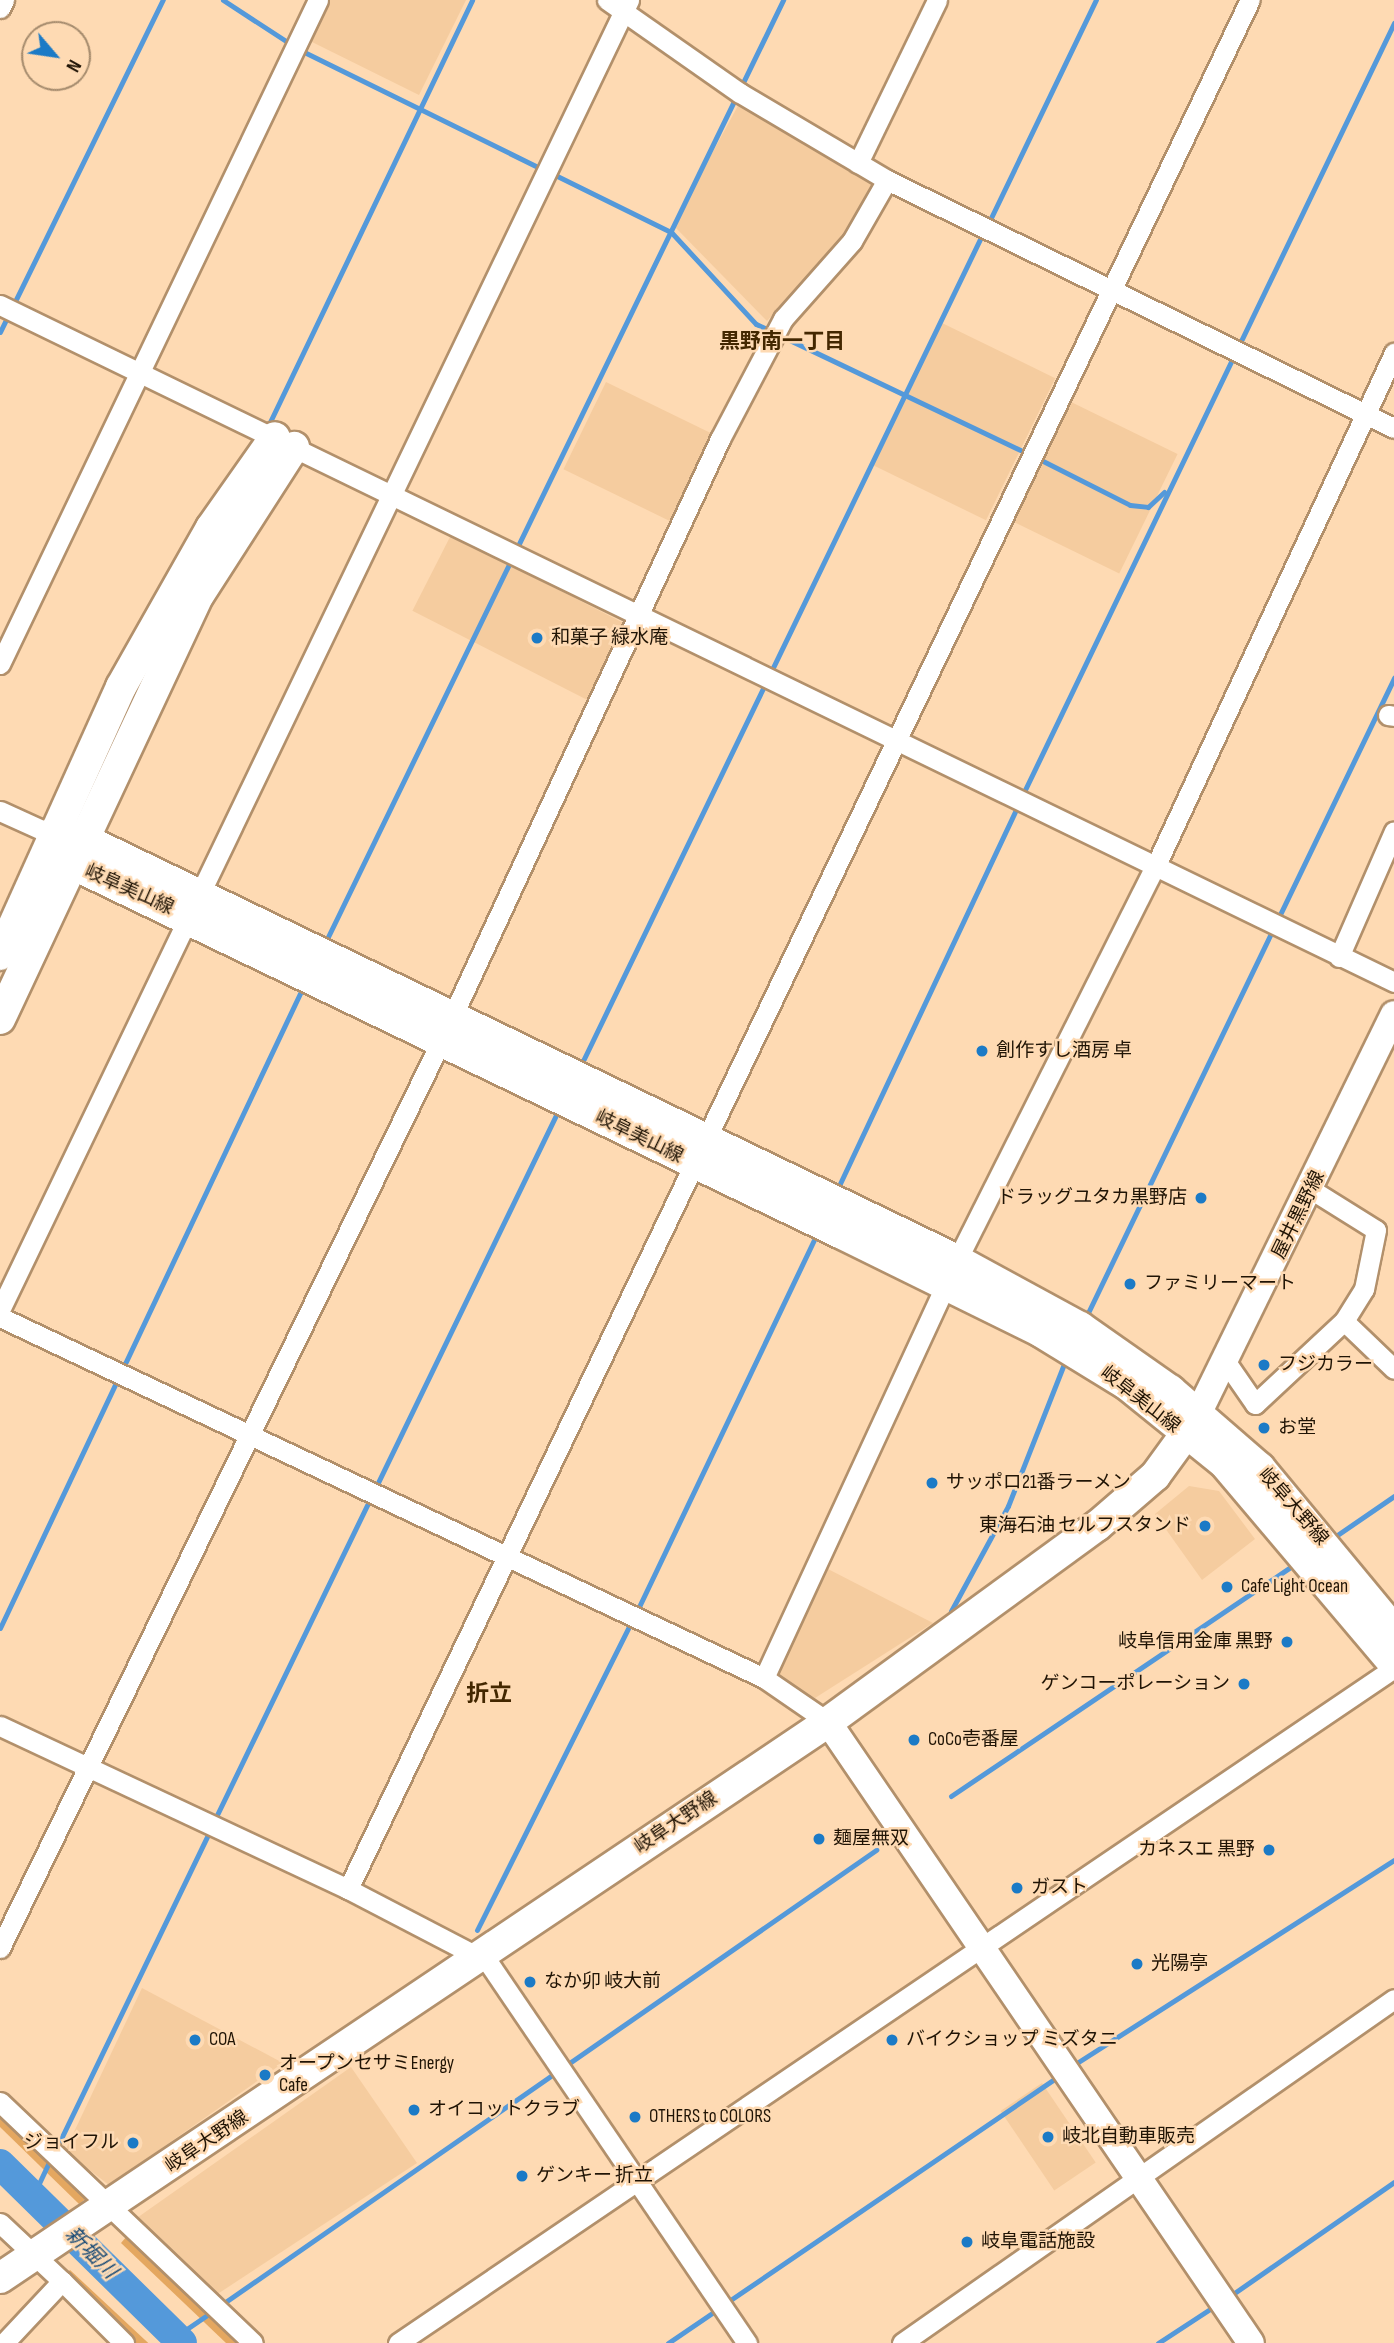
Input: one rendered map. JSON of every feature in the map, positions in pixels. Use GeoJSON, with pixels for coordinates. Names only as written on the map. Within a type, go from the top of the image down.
{"type":"FeatureCollection","features":[{"type":"Feature","properties":{"kind":"main road"},"geometry":{"type":"LineString","coordinates":[[0,955],[51,834],[179,581],[284,442]]}},
{"type":"Feature","properties":{"kind":"main road","name":"岐阜美山線"},"geometry":{"type":"LineString","coordinates":[[0,1019],[199,595],[284,442]]}},
{"type":"Feature","properties":{"kind":"main road","name":"岐阜美山線"},"geometry":{"type":"LineString","coordinates":[[51,834],[80,853],[952,1273],[1193,1426]]}},
{"type":"Feature","properties":{"kind":"main road","name":"岐阜大野線"},"geometry":{"type":"LineString","coordinates":[[1193,1426],[1300,1512],[1394,1630]]}},
{"type":"Feature","properties":{"kind":"main road","name":"岐阜大野線"},"geometry":{"type":"LineString","coordinates":[[1193,1426],[1270,1513],[1394,1666]]}},
{"type":"Feature","properties":{"kind":"main road","name":"岐阜大野線"},"geometry":{"type":"LineString","coordinates":[[0,2293],[46,2267],[112,2209],[145,2185],[479,1955],[828,1722],[1097,1526],[1193,1426]]}},
{"type":"Feature","properties":{"kind":"main road","name":"岐阜大野線"},"geometry":{"type":"LineString","coordinates":[[0,2278],[46,2267]]}},
{"type":"Feature","properties":{"kind":"street"},"geometry":{"type":"LineString","coordinates":[[0,8],[4,0]]}},
{"type":"Feature","properties":{"kind":"street"},"geometry":{"type":"LineString","coordinates":[[0,664],[318,0]]}},
{"type":"Feature","properties":{"kind":"street"},"geometry":{"type":"LineString","coordinates":[[607,0],[626,6],[740,93],[887,180],[1394,428]]}},
{"type":"Feature","properties":{"kind":"street"},"geometry":{"type":"LineString","coordinates":[[858,163],[937,0]]}},
{"type":"Feature","properties":{"kind":"street"},"geometry":{"type":"LineString","coordinates":[[348,1889],[502,1559],[1250,0]]}},
{"type":"Feature","properties":{"kind":"street"},"geometry":{"type":"LineString","coordinates":[[0,1310],[395,495],[626,6]]}},
{"type":"Feature","properties":{"kind":"street"},"geometry":{"type":"LineString","coordinates":[[0,1948],[252,1435],[446,1030],[638,615],[783,319],[852,241],[887,180]]}},
{"type":"Feature","properties":{"kind":"street"},"geometry":{"type":"LineString","coordinates":[[0,305],[638,615],[896,737],[1394,982]]}},
{"type":"Feature","properties":{"kind":"street"},"geometry":{"type":"LineString","coordinates":[[764,1678],[952,1273],[1156,865],[1394,353]]}},
{"type":"Feature","properties":{"kind":"street"},"geometry":{"type":"LineString","coordinates":[[0,811],[51,834]]}},
{"type":"Feature","properties":{"kind":"street"},"geometry":{"type":"LineString","coordinates":[[1339,957],[1394,831]]}},
{"type":"Feature","properties":{"kind":"street","name":"屋井黒野線"},"geometry":{"type":"LineString","coordinates":[[1193,1426],[1312,1190],[1394,1014]]}},
{"type":"Feature","properties":{"kind":"street"},"geometry":{"type":"LineString","coordinates":[[1226,1362],[1255,1405],[1344,1321],[1364,1289],[1376,1230],[1312,1190]]}},
{"type":"Feature","properties":{"kind":"street"},"geometry":{"type":"LineString","coordinates":[[0,1317],[252,1435],[502,1559],[764,1678],[828,1722],[1251,2343]]}},
{"type":"Feature","properties":{"kind":"street"},"geometry":{"type":"LineString","coordinates":[[1344,1321],[1394,1369]]}},
{"type":"Feature","properties":{"kind":"street"},"geometry":{"type":"LineString","coordinates":[[398,2343],[636,2181],[984,1952],[1394,1666]]}},
{"type":"Feature","properties":{"kind":"street"},"geometry":{"type":"LineString","coordinates":[[0,1726],[348,1889],[479,1955],[747,2343]]}},
{"type":"Feature","properties":{"kind":"street"},"geometry":{"type":"LineString","coordinates":[[902,2343],[1394,1999]]}},
{"type":"Feature","properties":{"kind":"street"},"geometry":{"type":"LineString","coordinates":[[0,2102],[253,2343]]}},
{"type":"Feature","properties":{"kind":"street"},"geometry":{"type":"LineString","coordinates":[[0,2223],[124,2343]]}},
{"type":"Feature","properties":{"kind":"street"},"geometry":{"type":"LineString","coordinates":[[4,2343],[46,2267]]}},
{"type":"Feature","properties":{"kind":"shaded area"},"geometry":{"type":"Polygon","coordinates":[[[327,0],[466,0],[419,95],[308,40],[327,0]]]}},
{"type":"Feature","properties":{"kind":"shaded area"},"geometry":{"type":"Polygon","coordinates":[[[740,102],[873,185],[847,234],[767,321],[673,225],[740,102]]]}},
{"type":"Feature","properties":{"kind":"shaded area"},"geometry":{"type":"Polygon","coordinates":[[[942,323],[1055,378],[986,520],[873,465],[942,323]]]}},
{"type":"Feature","properties":{"kind":"shaded area"},"geometry":{"type":"Polygon","coordinates":[[[606,382],[715,435],[672,522],[563,469],[606,382]]]}},
{"type":"Feature","properties":{"kind":"shaded area"},"geometry":{"type":"Polygon","coordinates":[[[1067,400],[1178,454],[1119,573],[1009,520],[1067,400]]]}},
{"type":"Feature","properties":{"kind":"shaded area"},"geometry":{"type":"Polygon","coordinates":[[[451,535],[627,624],[588,700],[412,611],[451,535]]]}},
{"type":"Feature","properties":{"kind":"shaded area","name":"東海石油 セルフスタンド"},"geometry":{"type":"Polygon","coordinates":[[[1189,1486],[1219,1491],[1255,1539],[1202,1580],[1155,1514],[1189,1486]]]}},
{"type":"Feature","properties":{"kind":"shaded area"},"geometry":{"type":"Polygon","coordinates":[[[828,1569],[933,1623],[815,1698],[775,1680],[828,1569]]]}},
{"type":"Feature","properties":{"kind":"shaded area"},"geometry":{"type":"Polygon","coordinates":[[[142,1988],[283,2063],[109,2185],[65,2151],[142,1988]]]}},
{"type":"Feature","properties":{"kind":"shaded area"},"geometry":{"type":"Polygon","coordinates":[[[351,2067],[417,2163],[213,2297],[134,2220],[351,2067]]]}},
{"type":"Feature","properties":{"kind":"shaded area","name":"岐北自動車販売"},"geometry":{"type":"Polygon","coordinates":[[[1042,2083],[1096,2163],[1054,2191],[1001,2111],[1042,2083]]]}},
{"type":"Feature","properties":{"kind":"shaded area"},"geometry":{"type":"Polygon","coordinates":[[[0,2112],[88,2197],[79,2204],[0,2127],[0,2112]]]}},
{"type":"Feature","properties":{"kind":"shaded area"},"geometry":{"type":"Polygon","coordinates":[[[127,2236],[238,2343],[226,2343],[121,2243],[127,2236]]]}},
{"type":"Feature","properties":{"kind":"shaded area"},"geometry":{"type":"Polygon","coordinates":[[[70,2270],[148,2343],[135,2343],[64,2277],[70,2270]]]}},
{"type":"Feature","properties":{"kind":"waterway"},"geometry":{"type":"LineString","coordinates":[[0,332],[163,0]]}},
{"type":"Feature","properties":{"kind":"waterway"},"geometry":{"type":"LineString","coordinates":[[223,0],[292,45]]}},
{"type":"Feature","properties":{"kind":"waterway"},"geometry":{"type":"LineString","coordinates":[[269,424],[472,0]]}},
{"type":"Feature","properties":{"kind":"waterway"},"geometry":{"type":"LineString","coordinates":[[324,945],[783,0]]}},
{"type":"Feature","properties":{"kind":"waterway"},"geometry":{"type":"LineString","coordinates":[[988,224],[1096,0]]}},
{"type":"Feature","properties":{"kind":"waterway"},"geometry":{"type":"LineString","coordinates":[[1022,796],[1394,23]]}},
{"type":"Feature","properties":{"kind":"waterway"},"geometry":{"type":"LineString","coordinates":[[300,50],[542,169]]}},
{"type":"Feature","properties":{"kind":"waterway"},"geometry":{"type":"LineString","coordinates":[[551,173],[671,232],[756,324],[1028,454]]}},
{"type":"Feature","properties":{"kind":"waterway"},"geometry":{"type":"LineString","coordinates":[[579,1069],[983,233]]}},
{"type":"Feature","properties":{"kind":"waterway"},"geometry":{"type":"LineString","coordinates":[[1037,458],[1130,505],[1148,507],[1164,492]]}},
{"type":"Feature","properties":{"kind":"waterway"},"geometry":{"type":"LineString","coordinates":[[1085,1319],[1394,678]]}},
{"type":"Feature","properties":{"kind":"waterway"},"geometry":{"type":"LineString","coordinates":[[836,1192],[1018,805]]}},
{"type":"Feature","properties":{"kind":"waterway"},"geometry":{"type":"LineString","coordinates":[[0,1628],[304,985]]}},
{"type":"Feature","properties":{"kind":"waterway"},"geometry":{"type":"LineString","coordinates":[[214,1821],[559,1109]]}},
{"type":"Feature","properties":{"kind":"waterway"},"geometry":{"type":"LineString","coordinates":[[636,1613],[817,1233]]}},
{"type":"Feature","properties":{"kind":"waterway"},"geometry":{"type":"LineString","coordinates":[[951,1611],[1008,1506],[1066,1359]]}},
{"type":"Feature","properties":{"kind":"waterway"},"geometry":{"type":"LineString","coordinates":[[1330,1540],[1394,1496]]}},
{"type":"Feature","properties":{"kind":"waterway"},"geometry":{"type":"LineString","coordinates":[[951,1796],[1296,1563]]}},
{"type":"Feature","properties":{"kind":"waterway"},"geometry":{"type":"LineString","coordinates":[[477,1930],[632,1621]]}},
{"type":"Feature","properties":{"kind":"waterway"},"geometry":{"type":"LineString","coordinates":[[56,2149],[210,1830]]}},
{"type":"Feature","properties":{"kind":"waterway"},"geometry":{"type":"LineString","coordinates":[[221,2305],[876,1850]]}},
{"type":"Feature","properties":{"kind":"waterway"},"geometry":{"type":"LineString","coordinates":[[1072,2066],[1394,1860]]}},
{"type":"Feature","properties":{"kind":"waterway"},"geometry":{"type":"LineString","coordinates":[[726,2303],[1059,2076]]}},
{"type":"Feature","properties":{"kind":"waterway"},"geometry":{"type":"LineString","coordinates":[[33,2196],[51,2158]]}},
{"type":"Feature","properties":{"kind":"waterway","name":"新堀川"},"geometry":{"type":"LineString","coordinates":[[0,2164],[182,2343]]}},
{"type":"Feature","properties":{"kind":"waterway"},"geometry":{"type":"LineString","coordinates":[[1230,2296],[1394,2182]]}},
{"type":"Feature","properties":{"kind":"waterway"},"geometry":{"type":"LineString","coordinates":[[1158,2343],[1216,2305]]}},
{"type":"Feature","properties":{"kind":"waterway"},"geometry":{"type":"LineString","coordinates":[[668,2343],[718,2309]]}},
{"type":"Feature","properties":{"kind":"waterway"},"geometry":{"type":"LineString","coordinates":[[175,2337],[213,2311]]}},
{"type":"Feature","properties":{"kind":"place","name":"和菓子 緑水庵"},"geometry":{"type":"Point","coordinates":[537,638]}},
{"type":"Feature","properties":{"kind":"place","name":"創作すし酒房 卓"},"geometry":{"type":"Point","coordinates":[982,1051]}},
{"type":"Feature","properties":{"kind":"place","name":"ドラッグユタカ黒野店"},"geometry":{"type":"Point","coordinates":[1201,1198]}},
{"type":"Feature","properties":{"kind":"place","name":"ファミリーマート"},"geometry":{"type":"Point","coordinates":[1130,1284]}},
{"type":"Feature","properties":{"kind":"place","name":"フジカラー"},"geometry":{"type":"Point","coordinates":[1264,1365]}},
{"type":"Feature","properties":{"kind":"place","name":"お堂"},"geometry":{"type":"Point","coordinates":[1264,1428]}},
{"type":"Feature","properties":{"kind":"place","name":"サッポロ21番ラーメン"},"geometry":{"type":"Point","coordinates":[932,1483]}},
{"type":"Feature","properties":{"kind":"place","name":"東海石油 セルフスタンド"},"geometry":{"type":"Point","coordinates":[1205,1526]}},
{"type":"Feature","properties":{"kind":"place","name":"Cafe Light Ocean"},"geometry":{"type":"Point","coordinates":[1227,1587]}},
{"type":"Feature","properties":{"kind":"place","name":"岐阜信用金庫 黒野"},"geometry":{"type":"Point","coordinates":[1287,1642]}},
{"type":"Feature","properties":{"kind":"place","name":"ゲンコーポレーション"},"geometry":{"type":"Point","coordinates":[1244,1684]}},
{"type":"Feature","properties":{"kind":"place","name":"CoCo壱番屋"},"geometry":{"type":"Point","coordinates":[914,1740]}},
{"type":"Feature","properties":{"kind":"place","name":"麺屋無双"},"geometry":{"type":"Point","coordinates":[819,1839]}},
{"type":"Feature","properties":{"kind":"place","name":"カネスエ 黒野"},"geometry":{"type":"Point","coordinates":[1269,1850]}},
{"type":"Feature","properties":{"kind":"place","name":"ガスト"},"geometry":{"type":"Point","coordinates":[1017,1888]}},
{"type":"Feature","properties":{"kind":"place","name":"光陽亭"},"geometry":{"type":"Point","coordinates":[1137,1964]}},
{"type":"Feature","properties":{"kind":"place","name":"なか卯 岐大前"},"geometry":{"type":"Point","coordinates":[530,1982]}},
{"type":"Feature","properties":{"kind":"place","name":"COA"},"geometry":{"type":"Point","coordinates":[195,2040]}},
{"type":"Feature","properties":{"kind":"place","name":"バイクショップ ミズタニ"},"geometry":{"type":"Point","coordinates":[892,2040]}},
{"type":"Feature","properties":{"kind":"place","name":"オープンセサミEnergy Cafe"},"geometry":{"type":"Point","coordinates":[265,2075]}},
{"type":"Feature","properties":{"kind":"place","name":"オイコットクラブ"},"geometry":{"type":"Point","coordinates":[414,2110]}},
{"type":"Feature","properties":{"kind":"place","name":"OTHERS to COLORS"},"geometry":{"type":"Point","coordinates":[635,2117]}},
{"type":"Feature","properties":{"kind":"place","name":"岐北自動車販売"},"geometry":{"type":"Point","coordinates":[1048,2137]}},
{"type":"Feature","properties":{"kind":"place","name":"ジョイフル"},"geometry":{"type":"Point","coordinates":[133,2143]}},
{"type":"Feature","properties":{"kind":"place","name":"ゲンキー 折立"},"geometry":{"type":"Point","coordinates":[522,2176]}},
{"type":"Feature","properties":{"kind":"place","name":"岐阜電話施設"},"geometry":{"type":"Point","coordinates":[967,2242]}},
{"type":"Feature","properties":{"kind":"district","name":"黒野南一丁目"},"geometry":{"type":"Point","coordinates":[782,342]}},
{"type":"Feature","properties":{"kind":"district","name":"折立"},"geometry":{"type":"Point","coordinates":[489,1694]}}]}
